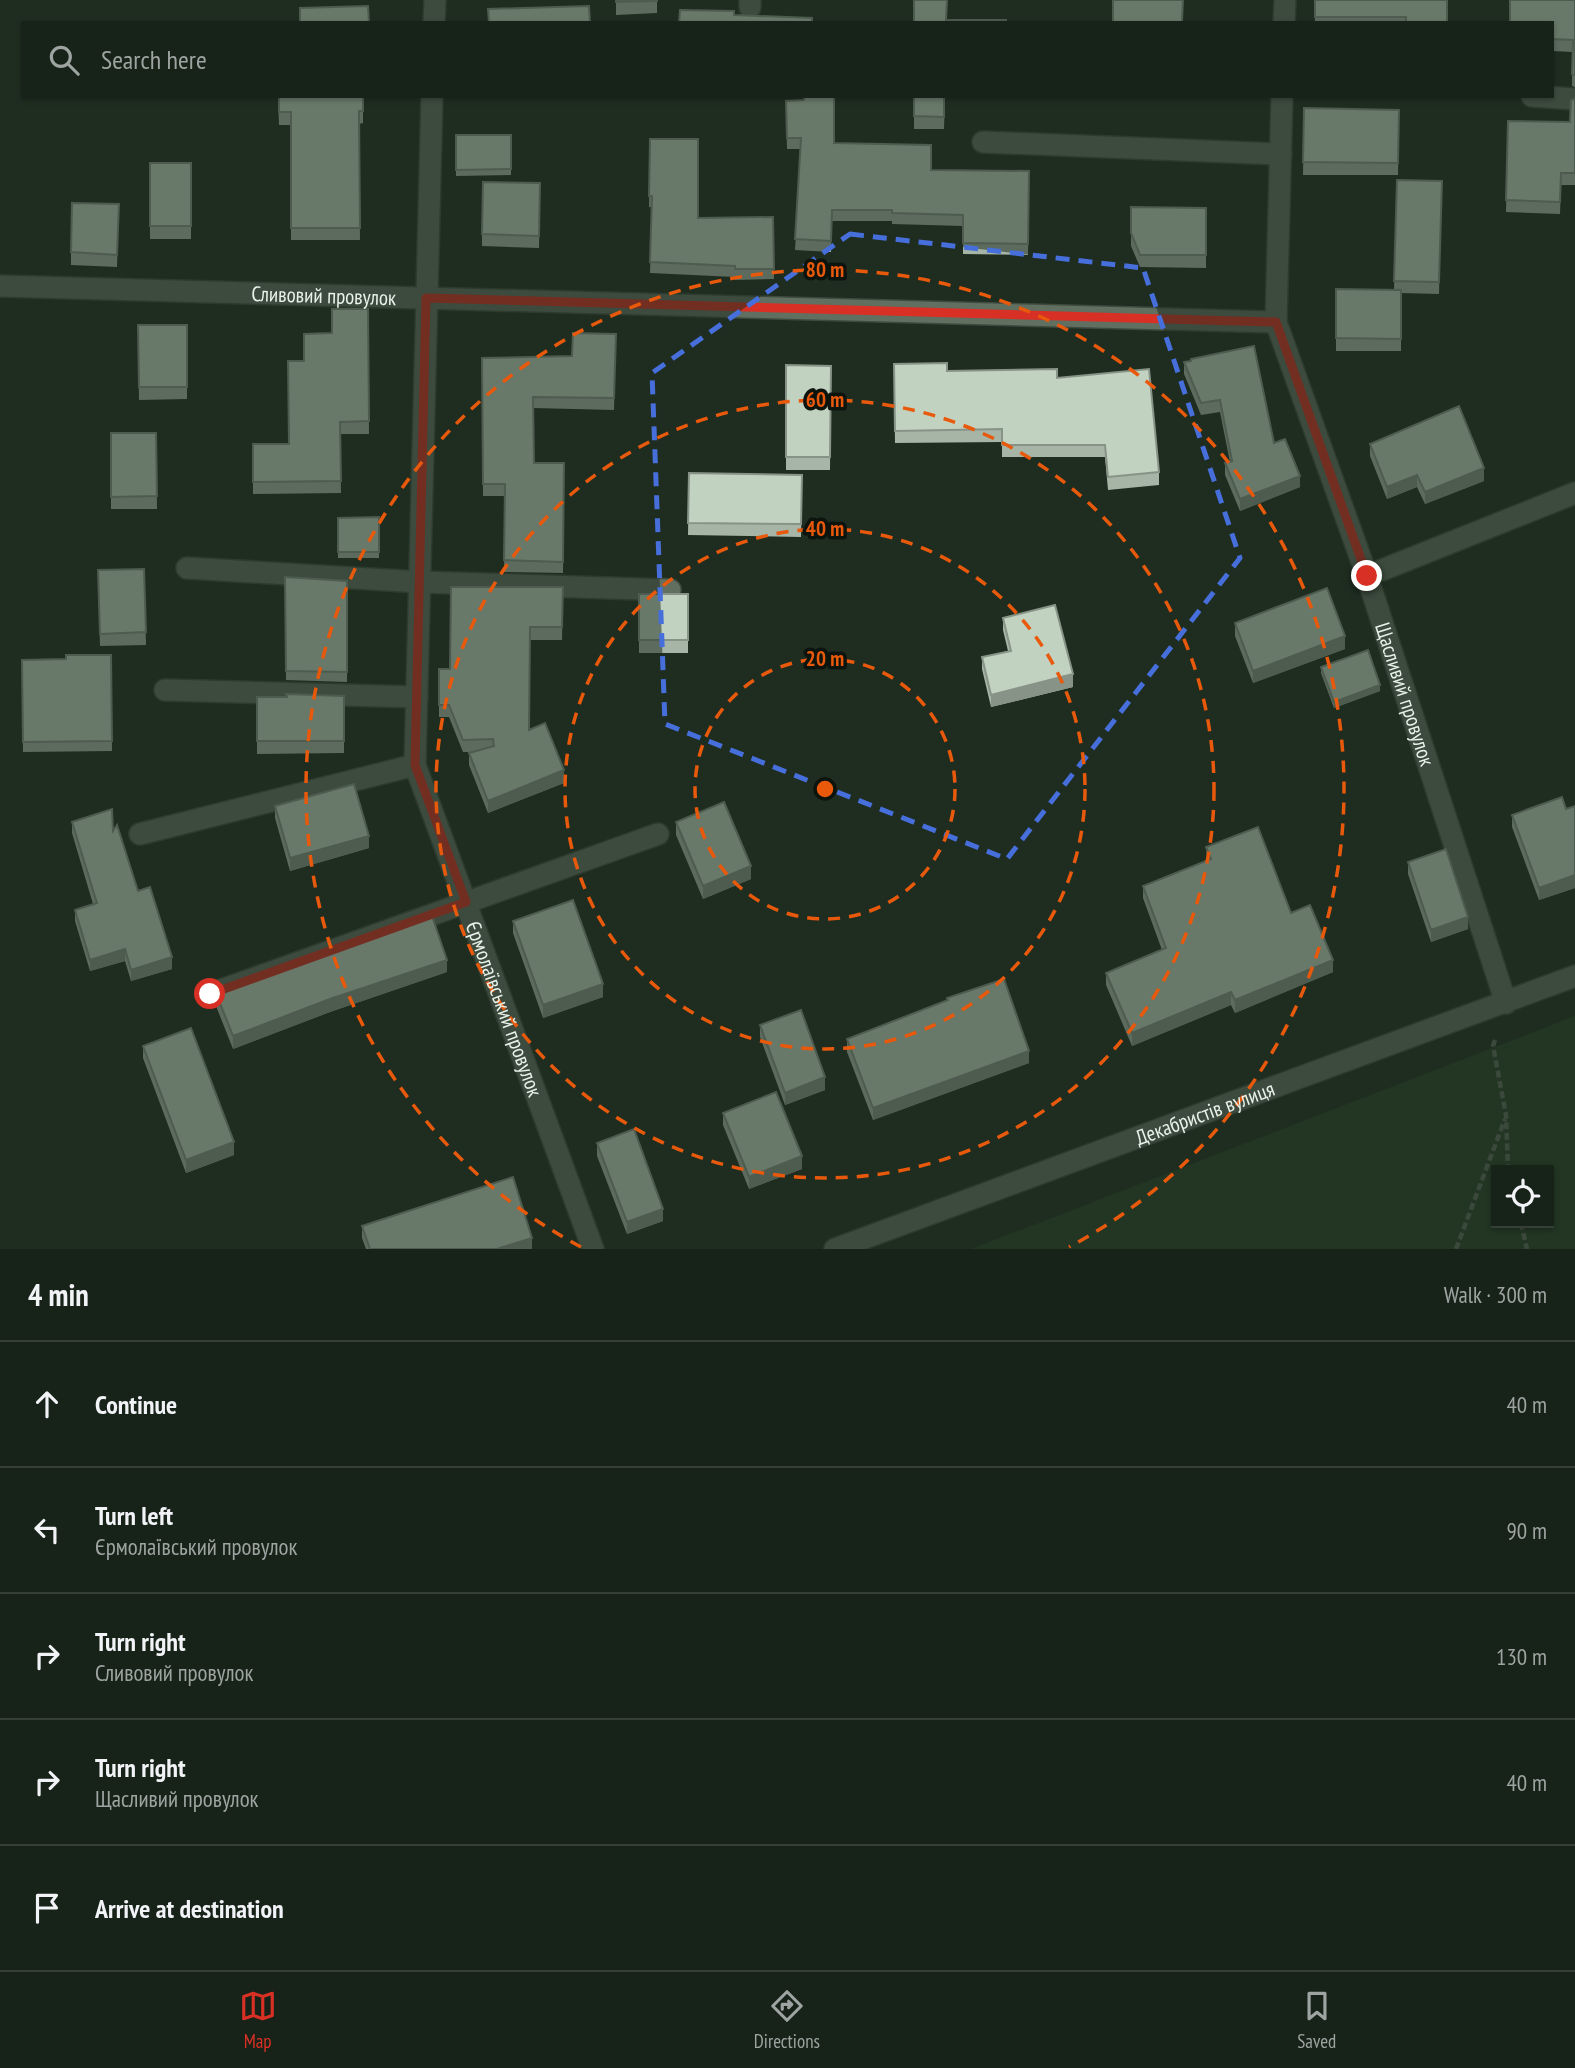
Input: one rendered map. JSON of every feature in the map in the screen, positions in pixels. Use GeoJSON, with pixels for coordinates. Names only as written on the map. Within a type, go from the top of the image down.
{"type":"FeatureCollection","features":[{"type":"Feature","properties":{"kind":"street"},"geometry":{"type":"LineString","coordinates":[[434,21],[435,0]]}},
{"type":"Feature","properties":{"kind":"street"},"geometry":{"type":"LineString","coordinates":[[1284,21],[1285,0]]}},
{"type":"Feature","properties":{"kind":"street","name":"Єрмолаївський провулок"},"geometry":{"type":"LineString","coordinates":[[432,98],[415,765],[593,1249]]}},
{"type":"Feature","properties":{"kind":"street","name":"Щасливий провулок"},"geometry":{"type":"LineString","coordinates":[[1282,98],[1276,322],[1367,576],[1506,1003]]}},
{"type":"Feature","properties":{"kind":"street"},"geometry":{"type":"LineString","coordinates":[[1554,98],[1575,99]]}},
{"type":"Feature","properties":{"kind":"street"},"geometry":{"type":"LineString","coordinates":[[983,142],[1281,154]]}},
{"type":"Feature","properties":{"kind":"street","name":"Сливовий провулок"},"geometry":{"type":"LineString","coordinates":[[0,286],[1276,322]]}},
{"type":"Feature","properties":{"kind":"street"},"geometry":{"type":"LineString","coordinates":[[1367,576],[1575,493]]}},
{"type":"Feature","properties":{"kind":"street"},"geometry":{"type":"LineString","coordinates":[[187,568],[420,582],[670,590]]}},
{"type":"Feature","properties":{"kind":"street"},"geometry":{"type":"LineString","coordinates":[[165,690],[417,697]]}},
{"type":"Feature","properties":{"kind":"street"},"geometry":{"type":"LineString","coordinates":[[140,834],[415,765]]}},
{"type":"Feature","properties":{"kind":"street"},"geometry":{"type":"LineString","coordinates":[[210,994],[658,834]]}},
{"type":"Feature","properties":{"kind":"street","name":"Декабристів вулиця"},"geometry":{"type":"LineString","coordinates":[[835,1249],[1575,976]]}},
{"type":"Feature","properties":{"kind":"path"},"geometry":{"type":"LineString","coordinates":[[1506,1003],[1493,1046],[1506,1115],[1508,1165]]}},
{"type":"Feature","properties":{"kind":"path"},"geometry":{"type":"LineString","coordinates":[[1456,1249],[1506,1115]]}},
{"type":"Feature","properties":{"kind":"path"},"geometry":{"type":"LineString","coordinates":[[1522,1228],[1527,1249]]}},
{"type":"Feature","properties":{"kind":"highlighted area"},"geometry":{"type":"Polygon","coordinates":[[[850,234],[1143,268],[1240,558],[1007,859],[665,724],[652,373],[850,234]]]}},
{"type":"Feature","properties":{"kind":"green space"},"geometry":{"type":"Polygon","coordinates":[[[1575,1016],[1575,1249],[971,1249],[1575,1016]]]}},
{"type":"Feature","properties":{"kind":"building"},"geometry":{"type":"Polygon","coordinates":[[[657,0],[657,1],[616,2],[657,0]]]}},
{"type":"Feature","properties":{"kind":"building"},"geometry":{"type":"Polygon","coordinates":[[[914,0],[947,0],[946,20],[1006,20],[1006,21],[914,21],[914,0]]]}},
{"type":"Feature","properties":{"kind":"building"},"geometry":{"type":"Polygon","coordinates":[[[1113,0],[1183,0],[1182,21],[1113,21],[1113,0]]]}},
{"type":"Feature","properties":{"kind":"building"},"geometry":{"type":"Polygon","coordinates":[[[1315,0],[1447,0],[1447,21],[1406,21],[1406,17],[1315,17],[1315,0]]]}},
{"type":"Feature","properties":{"kind":"building"},"geometry":{"type":"Polygon","coordinates":[[[1510,0],[1575,0],[1575,75],[1572,74],[1573,40],[1554,39],[1554,21],[1510,21],[1510,0]]]}},
{"type":"Feature","properties":{"kind":"building"},"geometry":{"type":"Polygon","coordinates":[[[368,6],[369,21],[300,21],[300,8],[368,6]]]}},
{"type":"Feature","properties":{"kind":"building"},"geometry":{"type":"Polygon","coordinates":[[[589,6],[590,21],[489,21],[488,9],[589,6]]]}},
{"type":"Feature","properties":{"kind":"building"},"geometry":{"type":"Polygon","coordinates":[[[680,10],[734,11],[734,15],[812,18],[812,21],[679,21],[680,10]]]}},
{"type":"Feature","properties":{"kind":"building"},"geometry":{"type":"Polygon","coordinates":[[[279,98],[363,98],[363,111],[359,111],[360,228],[291,228],[291,112],[279,112],[279,98]]]}},
{"type":"Feature","properties":{"kind":"building"},"geometry":{"type":"Polygon","coordinates":[[[834,98],[834,143],[931,145],[931,170],[1029,171],[1028,244],[963,243],[963,215],[892,213],[892,210],[832,210],[831,241],[795,239],[801,138],[787,138],[786,101],[834,98]]]}},
{"type":"Feature","properties":{"kind":"building"},"geometry":{"type":"Polygon","coordinates":[[[914,98],[944,98],[944,117],[914,116],[914,98]]]}},
{"type":"Feature","properties":{"kind":"building"},"geometry":{"type":"Polygon","coordinates":[[[1575,99],[1575,173],[1561,173],[1560,202],[1506,200],[1508,121],[1570,122],[1571,100],[1575,99]]]}},
{"type":"Feature","properties":{"kind":"building"},"geometry":{"type":"Polygon","coordinates":[[[1304,108],[1399,110],[1398,163],[1303,162],[1304,108]]]}},
{"type":"Feature","properties":{"kind":"building"},"geometry":{"type":"Polygon","coordinates":[[[456,135],[511,135],[511,169],[456,170],[456,135]]]}},
{"type":"Feature","properties":{"kind":"building"},"geometry":{"type":"Polygon","coordinates":[[[650,139],[698,139],[698,218],[773,217],[774,269],[735,269],[735,266],[650,262],[650,139]]]}},
{"type":"Feature","properties":{"kind":"building"},"geometry":{"type":"Polygon","coordinates":[[[150,163],[191,163],[191,226],[150,226],[150,163]]]}},
{"type":"Feature","properties":{"kind":"building"},"geometry":{"type":"Polygon","coordinates":[[[1397,180],[1442,181],[1439,282],[1394,281],[1397,180]]]}},
{"type":"Feature","properties":{"kind":"building"},"geometry":{"type":"Polygon","coordinates":[[[483,182],[540,183],[539,236],[482,234],[483,182]]]}},
{"type":"Feature","properties":{"kind":"building"},"geometry":{"type":"Polygon","coordinates":[[[72,203],[119,204],[117,255],[71,252],[72,203]]]}},
{"type":"Feature","properties":{"kind":"building"},"geometry":{"type":"Polygon","coordinates":[[[1131,207],[1206,208],[1206,255],[1140,255],[1131,233],[1131,207]]]}},
{"type":"Feature","properties":{"kind":"building"},"geometry":{"type":"Polygon","coordinates":[[[1336,289],[1401,290],[1401,339],[1336,338],[1336,289]]]}},
{"type":"Feature","properties":{"kind":"building"},"geometry":{"type":"Polygon","coordinates":[[[332,309],[368,309],[369,421],[340,422],[341,481],[253,482],[253,444],[289,444],[288,361],[304,361],[304,334],[332,333],[332,309]]]}},
{"type":"Feature","properties":{"kind":"building"},"geometry":{"type":"Polygon","coordinates":[[[138,325],[187,325],[187,387],[139,387],[138,325]]]}},
{"type":"Feature","properties":{"kind":"building"},"geometry":{"type":"Polygon","coordinates":[[[573,333],[616,334],[614,398],[533,397],[534,463],[564,463],[563,562],[504,560],[505,484],[483,484],[482,358],[572,356],[573,333]]]}},
{"type":"Feature","properties":{"kind":"building"},"geometry":{"type":"Polygon","coordinates":[[[1254,346],[1274,443],[1285,439],[1300,476],[1240,499],[1225,463],[1232,461],[1220,400],[1201,403],[1184,362],[1254,346]]]}},
{"type":"Feature","properties":{"kind":"building"},"geometry":{"type":"Polygon","coordinates":[[[947,363],[947,371],[1057,369],[1057,378],[1149,369],[1159,472],[1108,477],[1105,445],[1002,445],[1002,429],[895,431],[894,364],[947,363]]]}},
{"type":"Feature","properties":{"kind":"building"},"geometry":{"type":"Polygon","coordinates":[[[786,365],[831,366],[830,457],[786,457],[786,365]]]}},
{"type":"Feature","properties":{"kind":"building"},"geometry":{"type":"Polygon","coordinates":[[[1459,406],[1484,468],[1425,492],[1417,475],[1387,487],[1370,444],[1459,406]]]}},
{"type":"Feature","properties":{"kind":"building"},"geometry":{"type":"Polygon","coordinates":[[[111,433],[156,433],[157,496],[111,497],[111,433]]]}},
{"type":"Feature","properties":{"kind":"building"},"geometry":{"type":"Polygon","coordinates":[[[689,473],[802,475],[801,524],[688,523],[689,473]]]}},
{"type":"Feature","properties":{"kind":"building"},"geometry":{"type":"Polygon","coordinates":[[[379,517],[379,552],[338,552],[338,518],[379,517]]]}},
{"type":"Feature","properties":{"kind":"building"},"geometry":{"type":"Polygon","coordinates":[[[144,569],[146,632],[100,634],[98,570],[144,569]]]}},
{"type":"Feature","properties":{"kind":"building"},"geometry":{"type":"Polygon","coordinates":[[[285,577],[347,581],[347,672],[286,671],[285,577]]]}},
{"type":"Feature","properties":{"kind":"building"},"geometry":{"type":"Polygon","coordinates":[[[451,587],[563,587],[562,627],[530,627],[529,730],[545,723],[564,770],[488,801],[469,753],[494,746],[493,739],[463,740],[449,705],[439,705],[439,669],[450,669],[451,587]]]}},
{"type":"Feature","properties":{"kind":"building"},"geometry":{"type":"Polygon","coordinates":[[[1327,588],[1345,636],[1253,671],[1235,623],[1327,588]]]}},
{"type":"Feature","properties":{"kind":"building"},"geometry":{"type":"Polygon","coordinates":[[[639,594],[688,594],[688,640],[639,640],[639,594]]]}},
{"type":"Feature","properties":{"kind":"building"},"geometry":{"type":"Polygon","coordinates":[[[1055,605],[1073,674],[991,695],[982,657],[1011,651],[1003,618],[1055,605]]]}},
{"type":"Feature","properties":{"kind":"building"},"geometry":{"type":"Polygon","coordinates":[[[1368,650],[1380,685],[1334,702],[1321,667],[1368,650]]]}},
{"type":"Feature","properties":{"kind":"building"},"geometry":{"type":"Polygon","coordinates":[[[66,655],[111,655],[112,741],[23,742],[22,660],[66,659],[66,655]]]}},
{"type":"Feature","properties":{"kind":"building"},"geometry":{"type":"Polygon","coordinates":[[[286,694],[344,696],[344,741],[257,741],[257,697],[287,697],[286,694]]]}},
{"type":"Feature","properties":{"kind":"building"},"geometry":{"type":"Polygon","coordinates":[[[354,784],[369,836],[290,858],[275,806],[354,784]]]}},
{"type":"Feature","properties":{"kind":"building"},"geometry":{"type":"Polygon","coordinates":[[[1562,797],[1566,809],[1575,806],[1575,875],[1539,888],[1512,815],[1562,797]]]}},
{"type":"Feature","properties":{"kind":"building"},"geometry":{"type":"Polygon","coordinates":[[[724,802],[751,866],[703,886],[676,822],[724,802]]]}},
{"type":"Feature","properties":{"kind":"building"},"geometry":{"type":"Polygon","coordinates":[[[112,809],[113,831],[117,825],[138,891],[150,887],[172,957],[131,970],[125,949],[90,960],[75,910],[97,903],[72,822],[112,809]]]}},
{"type":"Feature","properties":{"kind":"building"},"geometry":{"type":"Polygon","coordinates":[[[1258,827],[1291,913],[1310,905],[1333,960],[1235,1000],[1231,992],[1132,1033],[1106,973],[1166,948],[1143,886],[1211,859],[1206,847],[1258,827]]]}},
{"type":"Feature","properties":{"kind":"building"},"geometry":{"type":"Polygon","coordinates":[[[1446,849],[1468,917],[1431,930],[1408,862],[1446,849]]]}},
{"type":"Feature","properties":{"kind":"building"},"geometry":{"type":"Polygon","coordinates":[[[573,900],[603,984],[543,1005],[513,921],[573,900]]]}},
{"type":"Feature","properties":{"kind":"building"},"geometry":{"type":"Polygon","coordinates":[[[432,916],[447,960],[330,999],[233,1036],[216,993],[432,916]]]}},
{"type":"Feature","properties":{"kind":"building"},"geometry":{"type":"Polygon","coordinates":[[[1004,979],[1029,1051],[873,1108],[847,1039],[948,1000],[947,998],[1004,979]]]}},
{"type":"Feature","properties":{"kind":"building"},"geometry":{"type":"Polygon","coordinates":[[[801,1010],[825,1077],[785,1093],[760,1025],[801,1010]]]}},
{"type":"Feature","properties":{"kind":"building"},"geometry":{"type":"Polygon","coordinates":[[[191,1028],[234,1142],[186,1160],[143,1046],[191,1028]]]}},
{"type":"Feature","properties":{"kind":"building"},"geometry":{"type":"Polygon","coordinates":[[[776,1092],[802,1156],[749,1177],[723,1113],[776,1092]]]}},
{"type":"Feature","properties":{"kind":"building"},"geometry":{"type":"Polygon","coordinates":[[[634,1129],[663,1209],[627,1222],[597,1143],[634,1129]]]}},
{"type":"Feature","properties":{"kind":"building"},"geometry":{"type":"Polygon","coordinates":[[[513,1177],[532,1238],[497,1249],[370,1249],[362,1226],[513,1177]]]}},
{"type":"Feature","properties":{"kind":"route"},"geometry":{"type":"LineString","coordinates":[[210,994],[466,902],[415,765],[426,298],[1276,322],[1367,576]]}}]}
